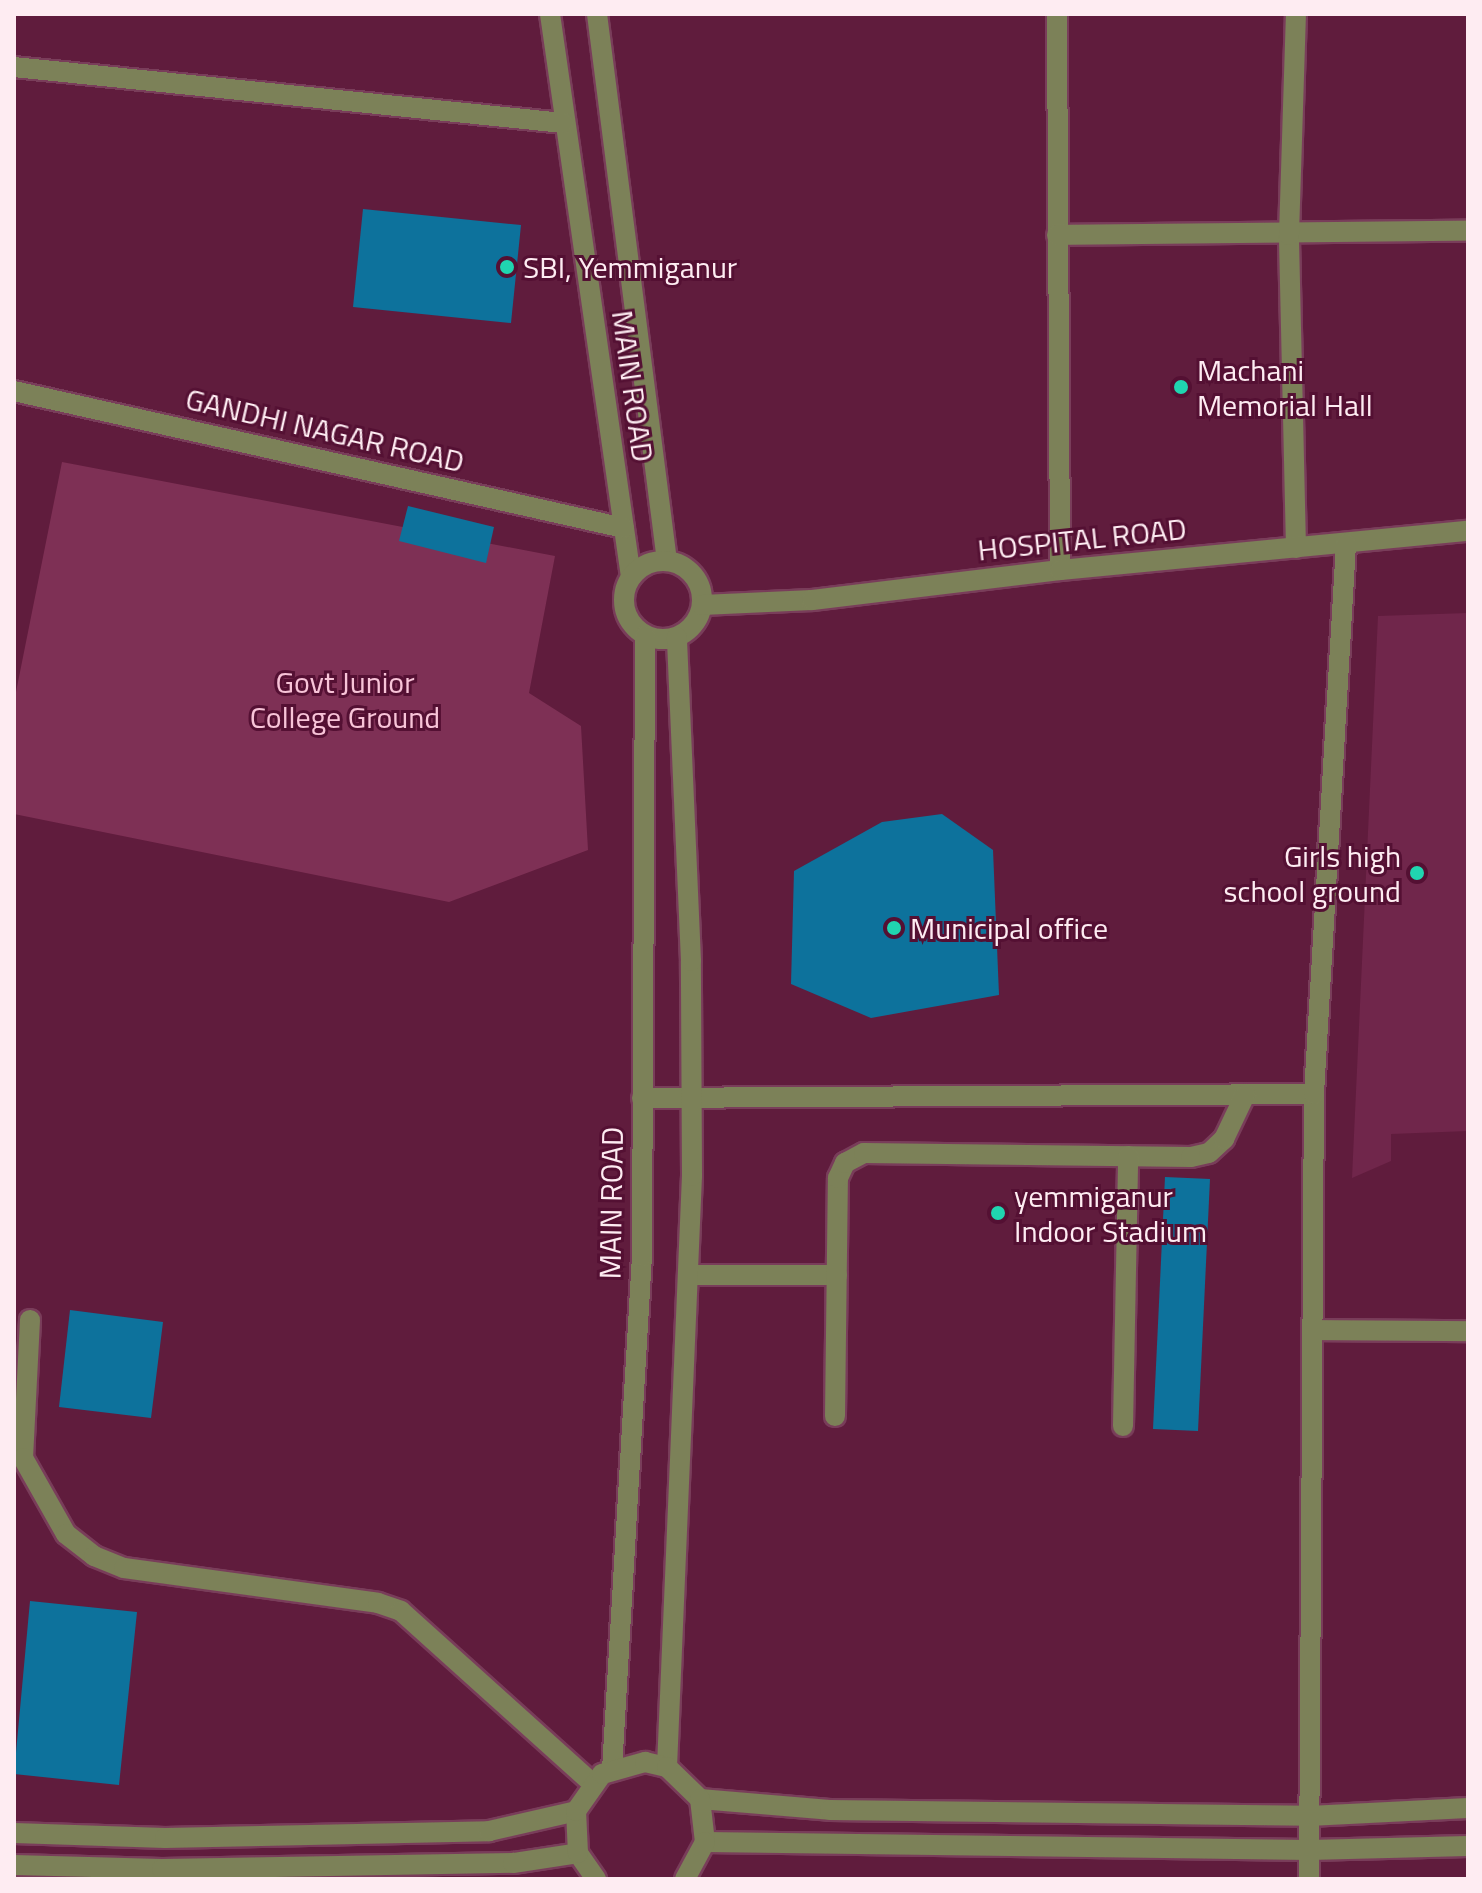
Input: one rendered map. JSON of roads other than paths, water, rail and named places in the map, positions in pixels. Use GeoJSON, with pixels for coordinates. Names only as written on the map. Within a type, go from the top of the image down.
{"type":"FeatureCollection","features":[{"type":"Feature","properties":{"kind":"street","name":"MAIN ROAD"},"geometry":{"type":"LineString","coordinates":[[550,14],[563,123],[631,577],[625,589],[626,617],[645,636],[642,1256],[612,1770]]}},
{"type":"Feature","properties":{"kind":"street","name":"MAIN ROAD"},"geometry":{"type":"LineString","coordinates":[[597,14],[667,561]]}},
{"type":"Feature","properties":{"kind":"street"},"geometry":{"type":"LineString","coordinates":[[1057,14],[1060,570]]}},
{"type":"Feature","properties":{"kind":"street"},"geometry":{"type":"LineString","coordinates":[[1296,14],[1289,235],[1296,548]]}},
{"type":"Feature","properties":{"kind":"street"},"geometry":{"type":"LineString","coordinates":[[14,67],[563,123]]}},
{"type":"Feature","properties":{"kind":"street"},"geometry":{"type":"LineString","coordinates":[[1057,235],[1468,231]]}},
{"type":"Feature","properties":{"kind":"street"},"geometry":{"type":"LineString","coordinates":[[14,378],[14,392]]}},
{"type":"Feature","properties":{"kind":"street","name":"GANDHI NAGAR ROAD"},"geometry":{"type":"LineString","coordinates":[[14,392],[624,528]]}},
{"type":"Feature","properties":{"kind":"street","name":"HOSPITAL ROAD"},"geometry":{"type":"LineString","coordinates":[[702,605],[812,600],[1060,570],[1468,531]]}},
{"type":"Feature","properties":{"kind":"street"},"geometry":{"type":"LineString","coordinates":[[1309,1879],[1315,1330],[1314,1094],[1346,544]]}},
{"type":"Feature","properties":{"kind":"street"},"geometry":{"type":"LineString","coordinates":[[631,577],[653,562],[667,561],[690,571],[702,605],[692,628],[677,637],[645,636]]}},
{"type":"Feature","properties":{"kind":"street"},"geometry":{"type":"LineString","coordinates":[[667,1767],[691,1275],[691,961],[677,637]]}},
{"type":"Feature","properties":{"kind":"street"},"geometry":{"type":"LineString","coordinates":[[642,1098],[1314,1094]]}},
{"type":"Feature","properties":{"kind":"street"},"geometry":{"type":"LineString","coordinates":[[835,1416],[838,1178],[845,1163],[864,1153],[1128,1156],[1209,1153],[1224,1139],[1245,1095]]}},
{"type":"Feature","properties":{"kind":"street"},"geometry":{"type":"LineString","coordinates":[[1123,1426],[1128,1156]]}},
{"type":"Feature","properties":{"kind":"street"},"geometry":{"type":"LineString","coordinates":[[691,1275],[837,1275]]}},
{"type":"Feature","properties":{"kind":"street"},"geometry":{"type":"LineString","coordinates":[[30,1320],[23,1458],[66,1534],[94,1556],[124,1568],[401,1611],[593,1784]]}},
{"type":"Feature","properties":{"kind":"street"},"geometry":{"type":"LineString","coordinates":[[1315,1330],[1468,1331]]}},
{"type":"Feature","properties":{"kind":"street"},"geometry":{"type":"LineString","coordinates":[[596,1879],[578,1853],[576,1811],[593,1784],[612,1770],[645,1762],[667,1767],[700,1799],[705,1842],[697,1874]]}},
{"type":"Feature","properties":{"kind":"street"},"geometry":{"type":"LineString","coordinates":[[700,1799],[830,1810],[1309,1816],[1468,1808]]}},
{"type":"Feature","properties":{"kind":"street"},"geometry":{"type":"LineString","coordinates":[[14,1833],[165,1838],[489,1831],[576,1811]]}},
{"type":"Feature","properties":{"kind":"street"},"geometry":{"type":"LineString","coordinates":[[705,1842],[1309,1850],[1468,1846]]}},
{"type":"Feature","properties":{"kind":"street"},"geometry":{"type":"LineString","coordinates":[[14,1865],[373,1872],[513,1863],[578,1853]]}},
{"type":"Feature","properties":{"kind":"place","name":"SBI, Yemmiganur"},"geometry":{"type":"Point","coordinates":[507,267]}},
{"type":"Feature","properties":{"kind":"place","name":"Machani Memorial Hall"},"geometry":{"type":"Point","coordinates":[1181,387]}},
{"type":"Feature","properties":{"kind":"place","name":"Girls high school ground"},"geometry":{"type":"Point","coordinates":[1417,873]}},
{"type":"Feature","properties":{"kind":"place","name":"Municipal office"},"geometry":{"type":"Point","coordinates":[894,928]}},
{"type":"Feature","properties":{"kind":"place","name":"yemmiganur Indoor Stadium"},"geometry":{"type":"Point","coordinates":[998,1213]}},
{"type":"Feature","properties":{"kind":"park label","name":"Govt Junior College Ground"},"geometry":{"type":"Point","coordinates":[345,699]}}]}
